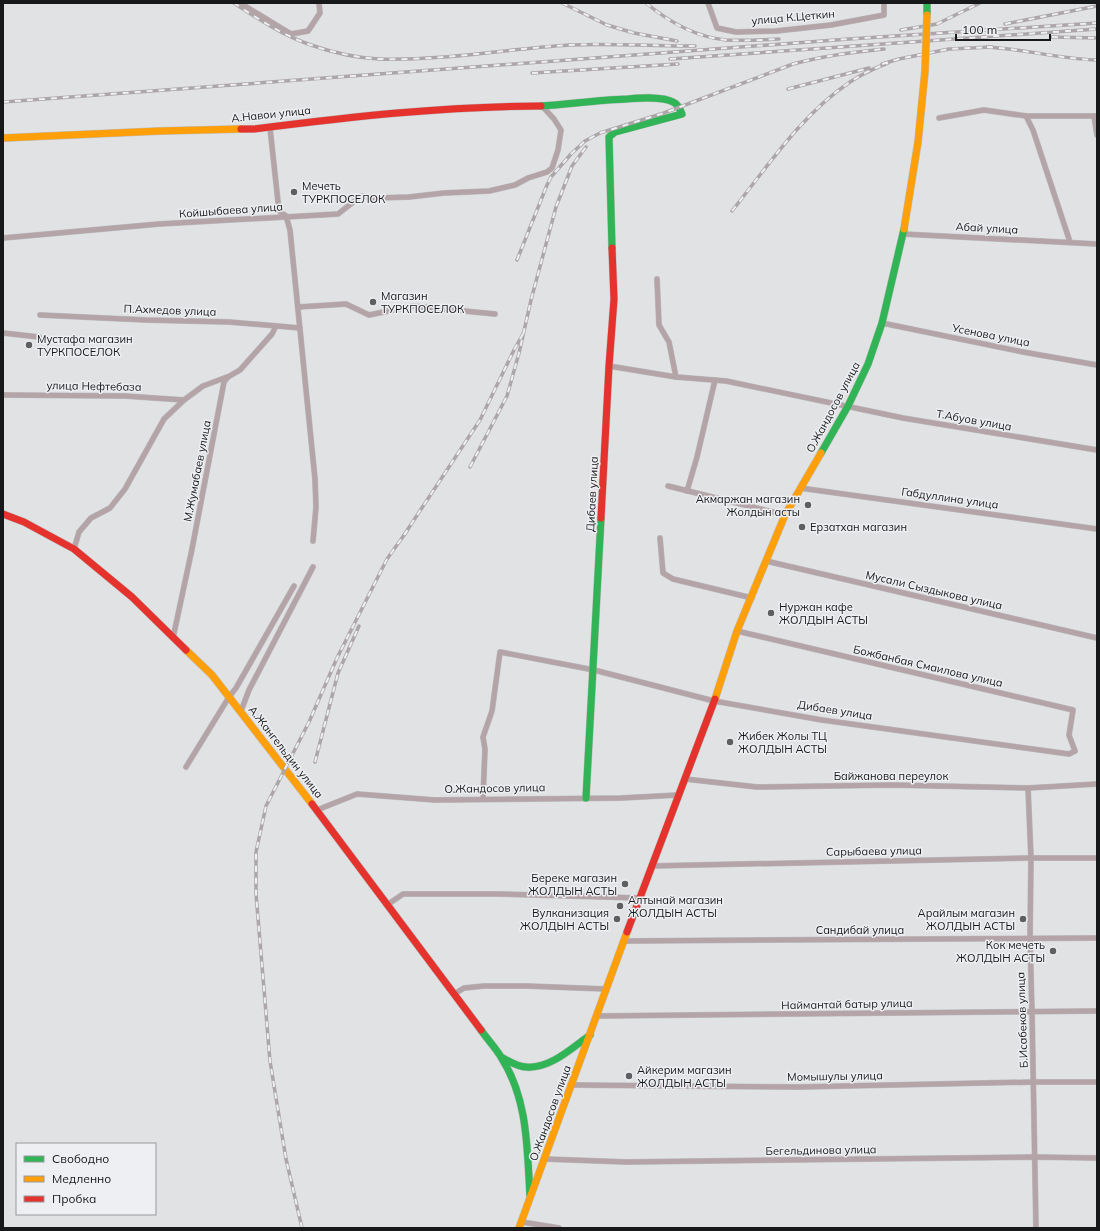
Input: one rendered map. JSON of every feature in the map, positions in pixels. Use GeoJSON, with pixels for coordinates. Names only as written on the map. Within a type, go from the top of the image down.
{"type":"FeatureCollection","features":[{"type":"Feature","properties":{"kind":"street"},"geometry":{"type":"LineString","coordinates":[[240,3],[291,34],[308,31],[320,13],[319,3]]}},
{"type":"Feature","properties":{"kind":"street","name":"улица К.Цеткин"},"geometry":{"type":"LineString","coordinates":[[708,3],[718,28],[736,32],[831,25],[884,15],[884,3]]}},
{"type":"Feature","properties":{"kind":"street","name":"О.Жандосов улица"},"geometry":{"type":"LineString","coordinates":[[520,1225],[545,1160],[651,866],[714,701],[738,631],[766,561],[785,515],[848,406],[868,364],[882,323],[903,234],[918,142],[925,71],[927,3]]}},
{"type":"Feature","properties":{"kind":"street","name":"А.Навои улица"},"geometry":{"type":"LineString","coordinates":[[3,138],[160,130],[270,128],[338,118],[497,106],[542,106],[585,101],[638,98],[672,101],[677,104],[682,114],[615,132],[610,137],[609,149]]}},
{"type":"Feature","properties":{"kind":"street","name":"Койшыбаева улица"},"geometry":{"type":"LineString","coordinates":[[3,238],[151,225],[338,214],[361,196],[374,198],[409,197],[444,193],[489,191],[515,185],[528,178],[547,172],[552,168],[561,130],[554,119],[542,106]]}},
{"type":"Feature","properties":{"kind":"street"},"geometry":{"type":"LineString","coordinates":[[939,118],[984,110],[1026,116],[1095,116],[1097,135]]}},
{"type":"Feature","properties":{"kind":"street"},"geometry":{"type":"LineString","coordinates":[[1026,116],[1033,130],[1070,242]]}},
{"type":"Feature","properties":{"kind":"street"},"geometry":{"type":"LineString","coordinates":[[270,128],[279,211],[286,216],[290,230],[315,479],[316,507],[313,541]]}},
{"type":"Feature","properties":{"kind":"street","name":"Дибаев улица"},"geometry":{"type":"LineString","coordinates":[[586,798],[609,366],[614,300],[609,149]]}},
{"type":"Feature","properties":{"kind":"street","name":"Абай улица"},"geometry":{"type":"LineString","coordinates":[[903,234],[1097,244]]}},
{"type":"Feature","properties":{"kind":"street"},"geometry":{"type":"LineString","coordinates":[[657,279],[659,325],[669,342],[674,360],[676,377]]}},
{"type":"Feature","properties":{"kind":"street"},"geometry":{"type":"LineString","coordinates":[[298,307],[346,304],[369,315],[413,306],[495,314]]}},
{"type":"Feature","properties":{"kind":"street","name":"П.Ахмедов улица"},"geometry":{"type":"LineString","coordinates":[[40,315],[229,322],[300,328]]}},
{"type":"Feature","properties":{"kind":"street","name":"Усенова улица"},"geometry":{"type":"LineString","coordinates":[[882,323],[1024,352],[1097,365]]}},
{"type":"Feature","properties":{"kind":"street"},"geometry":{"type":"LineString","coordinates":[[74,550],[79,532],[91,518],[110,508],[125,489],[164,419],[184,400],[203,386],[228,377],[240,370],[272,334],[276,326]]}},
{"type":"Feature","properties":{"kind":"street"},"geometry":{"type":"LineString","coordinates":[[3,333],[39,337]]}},
{"type":"Feature","properties":{"kind":"street"},"geometry":{"type":"LineString","coordinates":[[609,366],[676,377],[716,380],[848,406]]}},
{"type":"Feature","properties":{"kind":"street","name":"М.Жумабаев улица"},"geometry":{"type":"LineString","coordinates":[[173,638],[192,549],[224,382],[228,377]]}},
{"type":"Feature","properties":{"kind":"street"},"geometry":{"type":"LineString","coordinates":[[687,491],[698,457],[716,380]]}},
{"type":"Feature","properties":{"kind":"street","name":"улица Нефтебаза"},"geometry":{"type":"LineString","coordinates":[[3,394],[125,396],[184,400]]}},
{"type":"Feature","properties":{"kind":"street","name":"Т.Абуов улица"},"geometry":{"type":"LineString","coordinates":[[848,406],[911,420],[1097,450]]}},
{"type":"Feature","properties":{"kind":"street"},"geometry":{"type":"LineString","coordinates":[[668,486],[785,515]]}},
{"type":"Feature","properties":{"kind":"street","name":"Габдуллина улица"},"geometry":{"type":"LineString","coordinates":[[800,488],[1097,529]]}},
{"type":"Feature","properties":{"kind":"street","name":"А.Жангельдин улица"},"geometry":{"type":"LineString","coordinates":[[3,514],[24,522],[74,550],[132,597],[212,675],[317,810],[386,905],[501,1057],[511,1074],[524,1120],[528,1151],[530,1198]]}},
{"type":"Feature","properties":{"kind":"street"},"geometry":{"type":"LineString","coordinates":[[660,538],[664,573],[673,580],[752,598]]}},
{"type":"Feature","properties":{"kind":"street","name":"Мусали Сыздыкова улица"},"geometry":{"type":"LineString","coordinates":[[766,561],[1097,638]]}},
{"type":"Feature","properties":{"kind":"street"},"geometry":{"type":"LineString","coordinates":[[240,711],[249,690],[312,567]]}},
{"type":"Feature","properties":{"kind":"street"},"geometry":{"type":"LineString","coordinates":[[186,767],[236,688],[294,586]]}},
{"type":"Feature","properties":{"kind":"street","name":"Божбанбая Смаилова улица"},"geometry":{"type":"LineString","coordinates":[[738,631],[1073,710],[1069,735],[1075,751]]}},
{"type":"Feature","properties":{"kind":"street","name":"Дибаев улица"},"geometry":{"type":"LineString","coordinates":[[483,798],[485,749],[483,737],[492,711],[500,652],[594,670],[714,701],[822,720],[929,736],[1069,754],[1075,751]]}},
{"type":"Feature","properties":{"kind":"street","name":"Байжанова переулок"},"geometry":{"type":"LineString","coordinates":[[685,779],[757,787],[892,785],[1028,788],[1097,784]]}},
{"type":"Feature","properties":{"kind":"street","name":"Б.Исабеков улица"},"geometry":{"type":"LineString","coordinates":[[1028,788],[1031,858],[1030,939],[1036,1228]]}},
{"type":"Feature","properties":{"kind":"street","name":"О.Жандосов улица"},"geometry":{"type":"LineString","coordinates":[[317,810],[357,794],[435,800],[678,795]]}},
{"type":"Feature","properties":{"kind":"street","name":"Сарыбаева улица"},"geometry":{"type":"LineString","coordinates":[[651,866],[1097,858]]}},
{"type":"Feature","properties":{"kind":"street"},"geometry":{"type":"LineString","coordinates":[[386,905],[403,894],[497,894],[640,898]]}},
{"type":"Feature","properties":{"kind":"street","name":"Сандибай улица"},"geometry":{"type":"LineString","coordinates":[[624,941],[1097,938]]}},
{"type":"Feature","properties":{"kind":"street"},"geometry":{"type":"LineString","coordinates":[[454,994],[464,988],[484,986],[606,989]]}},
{"type":"Feature","properties":{"kind":"street","name":"Наймантай батыр улица"},"geometry":{"type":"LineString","coordinates":[[597,1016],[1097,1011]]}},
{"type":"Feature","properties":{"kind":"street"},"geometry":{"type":"LineString","coordinates":[[501,1057],[511,1065],[520,1067],[540,1067],[563,1055],[590,1035]]}},
{"type":"Feature","properties":{"kind":"street","name":"Момышулы улица"},"geometry":{"type":"LineString","coordinates":[[572,1085],[799,1087],[1097,1082]]}},
{"type":"Feature","properties":{"kind":"street","name":"Бегельдинова улица"},"geometry":{"type":"LineString","coordinates":[[545,1160],[626,1162],[1035,1157],[1097,1158]]}},
{"type":"Feature","properties":{"kind":"street"},"geometry":{"type":"LineString","coordinates":[[520,1225],[559,1228]]}},
{"type":"Feature","properties":{"kind":"railway"},"geometry":{"type":"LineString","coordinates":[[234,3],[271,27],[319,48],[354,56],[379,59],[450,57],[569,45],[600,44],[695,46]]}},
{"type":"Feature","properties":{"kind":"railway"},"geometry":{"type":"LineString","coordinates":[[562,3],[607,25],[634,33],[677,41]]}},
{"type":"Feature","properties":{"kind":"railway"},"geometry":{"type":"LineString","coordinates":[[646,3],[683,28],[704,36],[726,40],[779,39]]}},
{"type":"Feature","properties":{"kind":"railway"},"geometry":{"type":"LineString","coordinates":[[901,30],[937,24],[980,3]]}},
{"type":"Feature","properties":{"kind":"railway"},"geometry":{"type":"LineString","coordinates":[[1005,24],[1097,6]]}},
{"type":"Feature","properties":{"kind":"railway"},"geometry":{"type":"LineString","coordinates":[[3,102],[849,39],[1097,23]]}},
{"type":"Feature","properties":{"kind":"railway"},"geometry":{"type":"LineString","coordinates":[[670,59],[1097,29]]}},
{"type":"Feature","properties":{"kind":"railway"},"geometry":{"type":"LineString","coordinates":[[1052,37],[1097,38]]}},
{"type":"Feature","properties":{"kind":"railway"},"geometry":{"type":"LineString","coordinates":[[987,47],[1069,58],[1097,60]]}},
{"type":"Feature","properties":{"kind":"railway"},"geometry":{"type":"LineString","coordinates":[[882,64],[949,49],[992,47]]}},
{"type":"Feature","properties":{"kind":"railway"},"geometry":{"type":"LineString","coordinates":[[517,260],[551,177],[571,154],[585,141],[600,133],[664,113],[793,64],[861,51],[884,49]]}},
{"type":"Feature","properties":{"kind":"railway"},"geometry":{"type":"LineString","coordinates":[[732,211],[786,142],[816,110],[832,95],[859,76],[888,63]]}},
{"type":"Feature","properties":{"kind":"railway"},"geometry":{"type":"LineString","coordinates":[[532,73],[678,64]]}},
{"type":"Feature","properties":{"kind":"railway"},"geometry":{"type":"LineString","coordinates":[[788,89],[869,68]]}},
{"type":"Feature","properties":{"kind":"railway"},"geometry":{"type":"LineString","coordinates":[[470,467],[507,396],[556,207],[572,166],[586,147]]}},
{"type":"Feature","properties":{"kind":"railway"},"geometry":{"type":"LineString","coordinates":[[404,535],[480,420],[523,334]]}},
{"type":"Feature","properties":{"kind":"railway"},"geometry":{"type":"LineString","coordinates":[[302,1228],[286,1159],[270,1061],[256,894],[256,852],[266,806],[309,722],[337,658],[387,559],[407,531]]}},
{"type":"Feature","properties":{"kind":"railway"},"geometry":{"type":"LineString","coordinates":[[315,762],[338,673],[359,626]]}},
{"type":"Feature","properties":{"kind":"traffic: fast"},"geometry":{"type":"LineString","coordinates":[[927,3],[927,15]]}},
{"type":"Feature","properties":{"kind":"traffic: fast"},"geometry":{"type":"LineString","coordinates":[[541,106],[638,98],[663,99],[678,105],[682,114],[615,132],[609,137],[612,248]]}},
{"type":"Feature","properties":{"kind":"traffic: fast"},"geometry":{"type":"LineString","coordinates":[[821,453],[848,406],[868,364],[882,323],[904,229]]}},
{"type":"Feature","properties":{"kind":"traffic: fast"},"geometry":{"type":"LineString","coordinates":[[586,798],[601,518]]}},
{"type":"Feature","properties":{"kind":"traffic: fast"},"geometry":{"type":"LineString","coordinates":[[481,1030],[501,1057],[510,1073],[516,1090],[521,1107],[527,1142],[530,1196]]}},
{"type":"Feature","properties":{"kind":"traffic: fast"},"geometry":{"type":"LineString","coordinates":[[503,1058],[523,1067],[544,1065],[560,1057],[590,1035]]}},
{"type":"Feature","properties":{"kind":"traffic: slow"},"geometry":{"type":"LineString","coordinates":[[925,71],[927,15]]}},
{"type":"Feature","properties":{"kind":"traffic: slow"},"geometry":{"type":"LineString","coordinates":[[904,229],[918,142],[925,71]]}},
{"type":"Feature","properties":{"kind":"traffic: slow"},"geometry":{"type":"LineString","coordinates":[[3,138],[241,129]]}},
{"type":"Feature","properties":{"kind":"traffic: slow"},"geometry":{"type":"LineString","coordinates":[[715,699],[737,631],[785,515],[821,453]]}},
{"type":"Feature","properties":{"kind":"traffic: slow"},"geometry":{"type":"LineString","coordinates":[[186,650],[212,675],[312,804]]}},
{"type":"Feature","properties":{"kind":"traffic: slow"},"geometry":{"type":"LineString","coordinates":[[519,1228],[627,932]]}},
{"type":"Feature","properties":{"kind":"traffic: jam"},"geometry":{"type":"LineString","coordinates":[[241,129],[254,129],[361,116],[433,110],[505,106],[541,106]]}},
{"type":"Feature","properties":{"kind":"traffic: jam"},"geometry":{"type":"LineString","coordinates":[[601,518],[614,299],[612,248]]}},
{"type":"Feature","properties":{"kind":"traffic: jam"},"geometry":{"type":"LineString","coordinates":[[3,514],[24,522],[74,549],[132,597],[186,650]]}},
{"type":"Feature","properties":{"kind":"traffic: jam"},"geometry":{"type":"LineString","coordinates":[[627,932],[715,699]]}},
{"type":"Feature","properties":{"kind":"traffic: jam"},"geometry":{"type":"LineString","coordinates":[[312,804],[481,1030]]}},
{"type":"Feature","properties":{"kind":"place","name":"Мечеть ТУРКПОСЕЛОК"},"geometry":{"type":"Point","coordinates":[294,192]}},
{"type":"Feature","properties":{"kind":"place","name":"Магазин ТУРКПОСЕЛОК"},"geometry":{"type":"Point","coordinates":[373,302]}},
{"type":"Feature","properties":{"kind":"place","name":"Мустафа магазин ТУРКПОСЕЛОК"},"geometry":{"type":"Point","coordinates":[29,345]}},
{"type":"Feature","properties":{"kind":"place","name":"Акмаржан магазин Жолдын асты"},"geometry":{"type":"Point","coordinates":[808,505]}},
{"type":"Feature","properties":{"kind":"place","name":"Ерзатхан магазин"},"geometry":{"type":"Point","coordinates":[802,527]}},
{"type":"Feature","properties":{"kind":"place","name":"Нуржан кафе ЖОЛДЫН АСТЫ"},"geometry":{"type":"Point","coordinates":[771,613]}},
{"type":"Feature","properties":{"kind":"place","name":"Жибек Жолы ТЦ ЖОЛДЫН АСТЫ"},"geometry":{"type":"Point","coordinates":[730,742]}},
{"type":"Feature","properties":{"kind":"place","name":"Береке магазин ЖОЛДЫН АСТЫ"},"geometry":{"type":"Point","coordinates":[625,884]}},
{"type":"Feature","properties":{"kind":"place","name":"Алтынай магазин ЖОЛДЫН АСТЫ"},"geometry":{"type":"Point","coordinates":[620,906]}},
{"type":"Feature","properties":{"kind":"place","name":"Вулканизация ЖОЛДЫН АСТЫ"},"geometry":{"type":"Point","coordinates":[617,919]}},
{"type":"Feature","properties":{"kind":"place","name":"Арайлым магазин ЖОЛДЫН АСТЫ"},"geometry":{"type":"Point","coordinates":[1023,919]}},
{"type":"Feature","properties":{"kind":"place","name":"Кок мечеть ЖОЛДЫН АСТЫ"},"geometry":{"type":"Point","coordinates":[1053,951]}},
{"type":"Feature","properties":{"kind":"place","name":"Айкерим магазин ЖОЛДЫН АСТЫ"},"geometry":{"type":"Point","coordinates":[629,1076]}}]}
